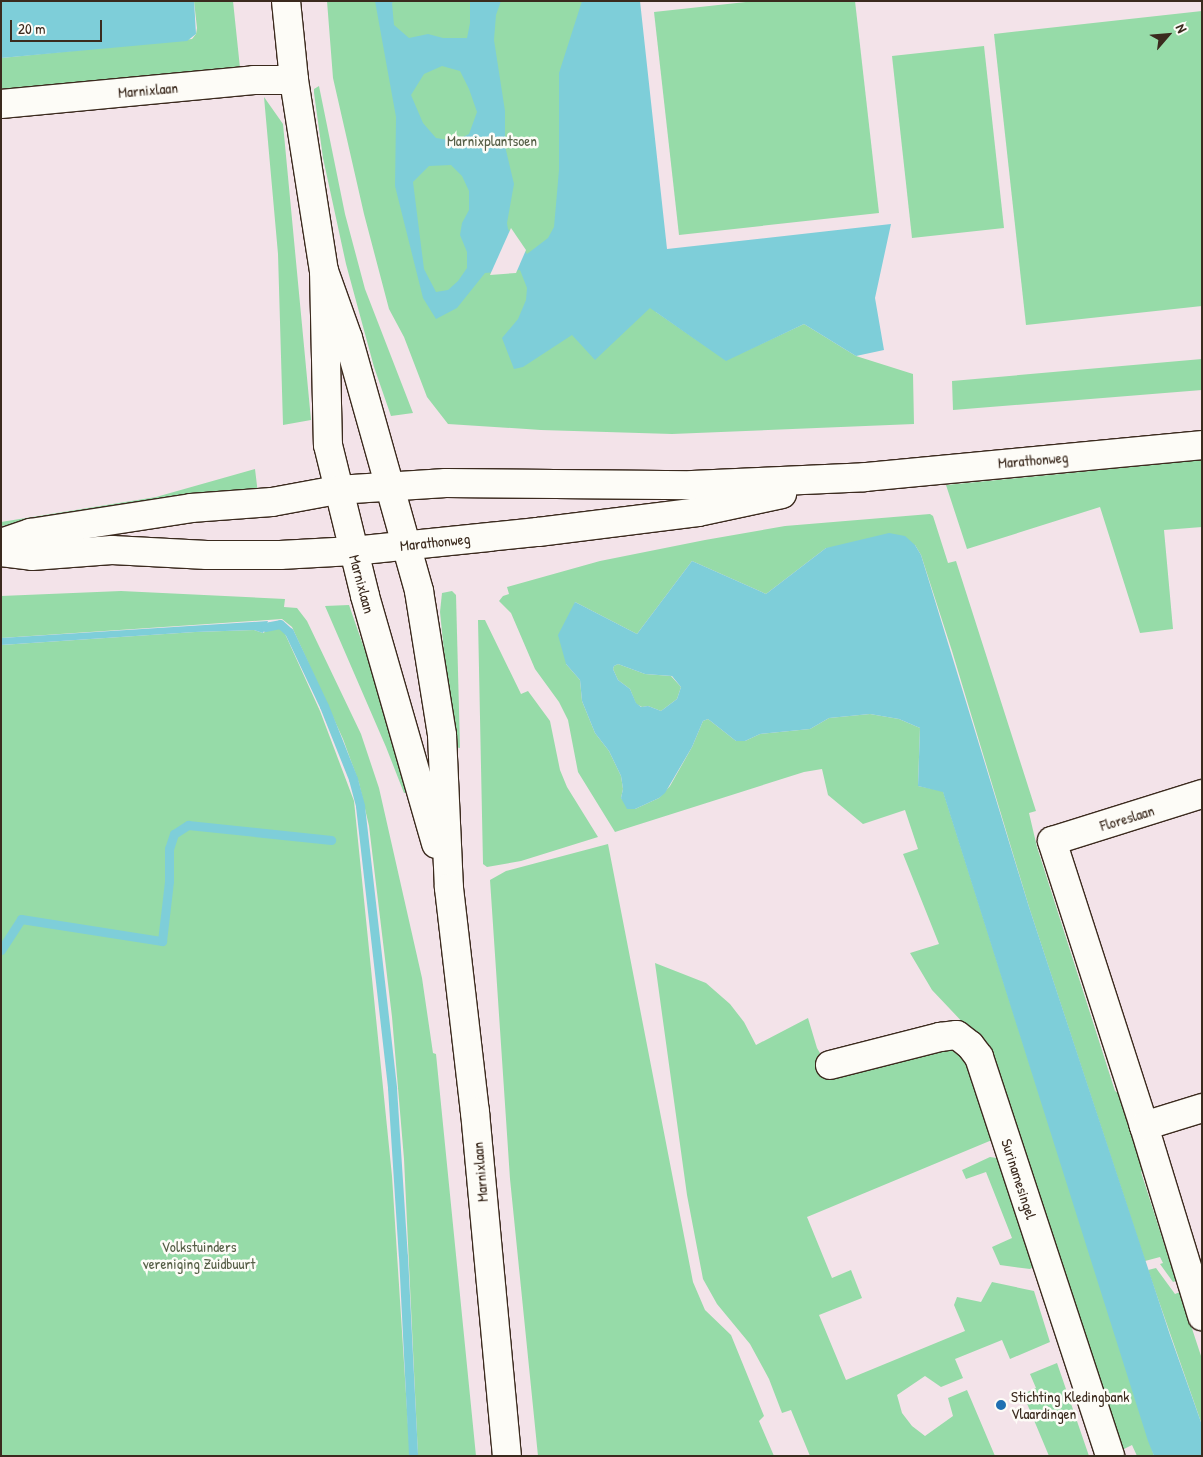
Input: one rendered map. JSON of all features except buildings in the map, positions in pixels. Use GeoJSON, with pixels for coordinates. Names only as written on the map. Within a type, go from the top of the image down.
{"type":"FeatureCollection","features":[{"type":"Feature","properties":{"kind":"street","name":"Marnixlaan"},"geometry":{"type":"LineString","coordinates":[[286,1],[294,80],[324,271],[328,445],[337,490],[353,551],[449,888]]}},
{"type":"Feature","properties":{"kind":"street","name":"Marnixlaan"},"geometry":{"type":"LineString","coordinates":[[1,104],[254,80],[294,80]]}},
{"type":"Feature","properties":{"kind":"street","name":"Marnixlaan"},"geometry":{"type":"LineString","coordinates":[[324,271],[348,338],[405,545],[420,591],[442,735],[449,888],[475,1112],[507,1456]]}},
{"type":"Feature","properties":{"kind":"street","name":"Marathonweg"},"geometry":{"type":"LineString","coordinates":[[1,543],[30,533],[192,508],[272,502],[337,490],[468,482],[692,485],[865,477],[1202,445]]}},
{"type":"Feature","properties":{"kind":"street","name":"Marathonweg"},"geometry":{"type":"LineString","coordinates":[[1,552],[32,556],[112,550],[207,555],[280,556],[353,551],[538,532],[698,512],[865,477]]}},
{"type":"Feature","properties":{"kind":"street","name":"Floreslaan"},"geometry":{"type":"LineString","coordinates":[[1144,1126],[1052,841],[1202,794]]}},
{"type":"Feature","properties":{"kind":"street","name":"Surinamesingel"},"geometry":{"type":"LineString","coordinates":[[830,1065],[940,1037],[957,1035],[970,1045],[978,1057],[1110,1456]]}},
{"type":"Feature","properties":{"kind":"street"},"geometry":{"type":"LineString","coordinates":[[1202,1108],[1144,1126],[1202,1316]]}},
{"type":"Feature","properties":{"kind":"green space"},"geometry":{"type":"Polygon","coordinates":[[[194,1],[233,1],[240,68],[1,92],[1,58],[192,39],[196,34],[197,28],[194,1]]]}},
{"type":"Feature","properties":{"kind":"green space","name":"Marnixplantsoen"},"geometry":{"type":"Polygon","coordinates":[[[327,1],[628,1],[656,312],[726,360],[804,324],[856,356],[913,374],[914,424],[672,434],[541,430],[448,424],[427,397],[404,337],[389,309],[364,214],[333,78],[327,1]]]}},
{"type":"Feature","properties":{"kind":"green space"},"geometry":{"type":"Polygon","coordinates":[[[755,1],[855,1],[879,213],[679,235],[654,12],[755,1]]]}},
{"type":"Feature","properties":{"kind":"green space"},"geometry":{"type":"Polygon","coordinates":[[[1202,11],[1202,306],[1026,325],[994,34],[1202,11]]]}},
{"type":"Feature","properties":{"kind":"green space"},"geometry":{"type":"Polygon","coordinates":[[[984,46],[1004,228],[912,238],[892,56],[984,46]]]}},
{"type":"Feature","properties":{"kind":"green space"},"geometry":{"type":"Polygon","coordinates":[[[319,86],[345,214],[365,289],[413,413],[391,416],[374,367],[346,264],[323,158],[314,93],[314,89],[319,86]]]}},
{"type":"Feature","properties":{"kind":"green space"},"geometry":{"type":"Polygon","coordinates":[[[264,97],[283,124],[311,420],[283,425],[278,254],[264,97]]]}},
{"type":"Feature","properties":{"kind":"green space"},"geometry":{"type":"Polygon","coordinates":[[[1202,359],[1202,390],[953,410],[952,381],[1202,359]]]}},
{"type":"Feature","properties":{"kind":"green space"},"geometry":{"type":"Polygon","coordinates":[[[1202,460],[1202,527],[1164,530],[1173,629],[1140,633],[1100,507],[967,549],[946,485],[1202,460]]]}},
{"type":"Feature","properties":{"kind":"green space"},"geometry":{"type":"Polygon","coordinates":[[[255,469],[258,494],[1,526],[1,522],[156,497],[255,469]]]}},
{"type":"Feature","properties":{"kind":"green space"},"geometry":{"type":"Polygon","coordinates":[[[930,514],[933,516],[948,563],[956,561],[1036,811],[1029,813],[1037,847],[1115,1091],[1126,1098],[1150,1168],[1141,1172],[1176,1281],[1173,1282],[1160,1264],[1163,1263],[1160,1257],[1145,1261],[1029,907],[952,651],[921,555],[915,545],[826,548],[766,594],[692,561],[637,634],[575,602],[566,664],[580,680],[582,701],[595,733],[609,751],[621,776],[623,789],[621,798],[635,809],[659,798],[670,786],[692,747],[703,721],[708,719],[736,741],[745,741],[760,734],[810,729],[829,718],[870,714],[899,719],[920,728],[918,786],[943,791],[1154,1456],[1137,1456],[1132,1445],[1120,1451],[968,1028],[932,990],[910,953],[939,944],[903,854],[918,849],[905,810],[863,824],[828,795],[822,769],[804,772],[615,832],[578,772],[568,720],[559,702],[535,669],[511,613],[499,601],[503,596],[509,594],[507,587],[600,561],[785,526],[930,514]]]}},
{"type":"Feature","properties":{"kind":"green space"},"geometry":{"type":"Polygon","coordinates":[[[121,591],[285,599],[284,607],[297,608],[307,621],[361,734],[379,788],[422,978],[433,1053],[436,1054],[476,1456],[418,1456],[404,1159],[392,1017],[369,826],[359,783],[343,739],[292,627],[282,619],[1,638],[1,596],[121,591]]]}},
{"type":"Feature","properties":{"kind":"green space"},"geometry":{"type":"Polygon","coordinates":[[[452,591],[456,595],[460,748],[454,747],[440,612],[442,593],[452,591]]]}},
{"type":"Feature","properties":{"kind":"green space"},"geometry":{"type":"Polygon","coordinates":[[[349,605],[416,790],[404,793],[325,606],[349,605]]]}},
{"type":"Feature","properties":{"kind":"green space"},"geometry":{"type":"Polygon","coordinates":[[[478,620],[485,620],[521,694],[528,691],[550,721],[560,770],[567,787],[598,837],[521,861],[487,867],[483,864],[478,620]]]}},
{"type":"Feature","properties":{"kind":"green space","name":"Volkstuinders vereniging Zuidbuurt"},"geometry":{"type":"Polygon","coordinates":[[[274,627],[283,630],[286,636],[320,711],[354,801],[392,1176],[410,1456],[1,1456],[1,645],[195,632],[254,630],[263,633],[274,627]]]}},
{"type":"Feature","properties":{"kind":"green space"},"geometry":{"type":"Polygon","coordinates":[[[618,664],[645,674],[671,676],[681,687],[677,699],[661,711],[636,704],[630,689],[618,680],[613,669],[618,664]]]}},
{"type":"Feature","properties":{"kind":"green space"},"geometry":{"type":"Polygon","coordinates":[[[608,844],[693,1282],[705,1310],[731,1335],[764,1416],[759,1421],[774,1456],[538,1456],[510,1179],[490,880],[506,871],[608,844]]]}},
{"type":"Feature","properties":{"kind":"green space"},"geometry":{"type":"Polygon","coordinates":[[[655,963],[706,983],[730,1004],[744,1022],[756,1045],[808,1018],[817,1048],[824,1060],[942,1043],[967,1051],[992,1140],[807,1217],[832,1278],[851,1270],[862,1298],[819,1315],[846,1380],[965,1331],[954,1305],[957,1297],[981,1302],[992,1282],[1034,1291],[1050,1342],[1010,1359],[1002,1340],[955,1359],[963,1378],[941,1387],[925,1376],[897,1395],[902,1413],[912,1426],[925,1436],[953,1416],[948,1398],[967,1390],[995,1456],[810,1456],[791,1410],[782,1413],[769,1379],[750,1344],[717,1304],[703,1279],[687,1195],[655,963]]]}},
{"type":"Feature","properties":{"kind":"green space"},"geometry":{"type":"Polygon","coordinates":[[[990,1157],[1003,1159],[1034,1266],[1030,1269],[1000,1265],[992,1247],[1012,1238],[986,1172],[966,1179],[962,1170],[990,1157]]]}},
{"type":"Feature","properties":{"kind":"green space"},"geometry":{"type":"Polygon","coordinates":[[[1156,1268],[1175,1294],[1180,1292],[1202,1359],[1202,1425],[1148,1270],[1156,1268]]]}},
{"type":"Feature","properties":{"kind":"green space"},"geometry":{"type":"Polygon","coordinates":[[[1057,1363],[1089,1456],[1049,1456],[1023,1394],[1036,1388],[1030,1374],[1057,1363]]]}},
{"type":"Feature","properties":{"kind":"water"},"geometry":{"type":"Polygon","coordinates":[[[1,1],[194,1],[196,34],[187,41],[1,58],[1,1]]]}},
{"type":"Feature","properties":{"kind":"water"},"geometry":{"type":"Polygon","coordinates":[[[375,1],[394,1],[392,3],[394,25],[409,38],[428,34],[443,38],[467,38],[470,23],[470,1],[501,1],[496,15],[494,40],[505,111],[505,146],[514,184],[507,223],[508,229],[527,254],[548,238],[554,227],[559,170],[559,73],[582,1],[640,1],[667,249],[891,224],[875,298],[884,350],[856,356],[804,324],[726,361],[650,308],[595,360],[572,335],[523,367],[514,369],[502,338],[518,319],[526,300],[527,288],[520,270],[485,273],[457,308],[436,319],[423,298],[395,186],[396,117],[375,1]],[[442,66],[424,74],[411,95],[423,123],[436,138],[455,141],[469,134],[477,112],[460,71],[442,66]],[[451,165],[429,166],[413,182],[424,269],[436,292],[448,290],[458,281],[467,268],[467,252],[460,235],[462,223],[469,210],[469,191],[462,176],[451,165]]]}},
{"type":"Feature","properties":{"kind":"water"},"geometry":{"type":"Polygon","coordinates":[[[889,533],[905,536],[915,545],[921,555],[1029,907],[1170,1335],[1202,1425],[1202,1456],[1154,1456],[1148,1441],[943,792],[918,786],[920,728],[899,719],[870,714],[829,718],[810,729],[760,734],[745,741],[736,741],[708,719],[703,721],[692,747],[665,793],[659,798],[635,809],[627,809],[621,798],[623,789],[621,776],[609,751],[595,733],[582,701],[580,680],[566,664],[558,635],[575,602],[637,634],[692,561],[766,594],[826,548],[889,533]],[[618,664],[613,669],[618,680],[630,689],[636,703],[641,707],[648,706],[661,711],[677,699],[681,687],[672,676],[645,674],[618,664]]]}},
{"type":"Feature","properties":{"kind":"water"},"geometry":{"type":"Polygon","coordinates":[[[268,621],[263,633],[254,630],[195,632],[1,645],[1,638],[268,621]]]}},
{"type":"Feature","properties":{"kind":"pier"},"geometry":{"type":"Polygon","coordinates":[[[511,228],[526,250],[516,273],[490,275],[511,228]]]}},
{"type":"Feature","properties":{"kind":"waterway"},"geometry":{"type":"LineString","coordinates":[[265,627],[280,624],[289,632],[324,706],[353,779],[360,806],[392,1088],[413,1456]]}},
{"type":"Feature","properties":{"kind":"waterway"},"geometry":{"type":"LineString","coordinates":[[1,950],[21,919],[162,941],[169,881],[169,849],[174,834],[188,825],[331,840]]}},
{"type":"Feature","properties":{"kind":"place","name":"Stichting Kledingbank Vlaardingen"},"geometry":{"type":"Point","coordinates":[1001,1405]}}]}
